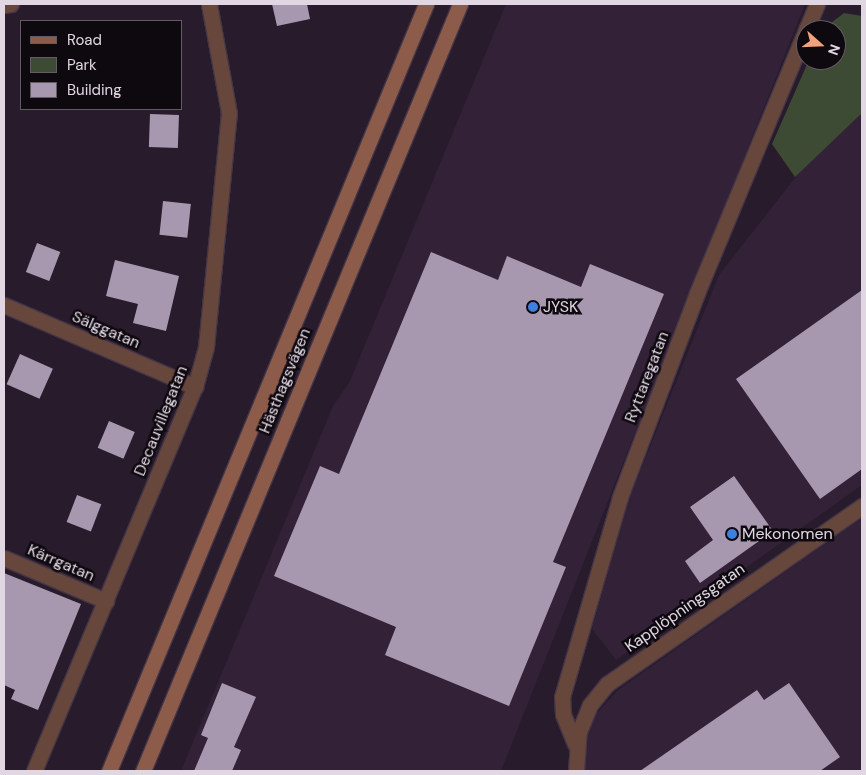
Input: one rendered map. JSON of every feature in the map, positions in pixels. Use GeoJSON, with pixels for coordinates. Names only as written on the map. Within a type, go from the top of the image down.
{"type":"FeatureCollection","features":[{"type":"Feature","properties":{"kind":"main road","name":"Hästhagsvägen"},"geometry":{"type":"LineString","coordinates":[[110,771],[426,4]]}},
{"type":"Feature","properties":{"kind":"main road","name":"Hästhagsvägen"},"geometry":{"type":"LineString","coordinates":[[143,771],[460,4]]}},
{"type":"Feature","properties":{"kind":"street"},"geometry":{"type":"LineString","coordinates":[[4,5],[11,4]]}},
{"type":"Feature","properties":{"kind":"street","name":"Decauvillegatan"},"geometry":{"type":"LineString","coordinates":[[34,771],[195,387],[206,347],[228,146],[226,94],[209,4]]}},
{"type":"Feature","properties":{"kind":"street","name":"Ryttaregatan"},"geometry":{"type":"LineString","coordinates":[[810,20],[817,4]]}},
{"type":"Feature","properties":{"kind":"street","name":"Ryttaregatan"},"geometry":{"type":"LineString","coordinates":[[575,744],[563,714],[562,697],[620,497],[697,293],[796,54]]}},
{"type":"Feature","properties":{"kind":"street","name":"Sälggatan"},"geometry":{"type":"LineString","coordinates":[[4,305],[195,387]]}},
{"type":"Feature","properties":{"kind":"street","name":"Kapplöpningsgatan"},"geometry":{"type":"LineString","coordinates":[[576,771],[575,744],[590,705],[607,684],[862,506]]}},
{"type":"Feature","properties":{"kind":"street","name":"Kärrgatan"},"geometry":{"type":"LineString","coordinates":[[4,558],[106,601]]}},
{"type":"Feature","properties":{"kind":"shaded area"},"geometry":{"type":"Polygon","coordinates":[[[506,4],[805,4],[799,20],[796,20],[796,27],[501,771],[181,771],[333,406],[350,381],[506,4]]]}},
{"type":"Feature","properties":{"kind":"shaded area"},"geometry":{"type":"Polygon","coordinates":[[[862,113],[862,485],[616,660],[592,629],[629,499],[719,275],[805,165],[862,113]]]}},
{"type":"Feature","properties":{"kind":"shaded area"},"geometry":{"type":"Polygon","coordinates":[[[862,518],[862,771],[583,771],[583,739],[596,714],[618,690],[862,518]]]}},
{"type":"Feature","properties":{"kind":"green space"},"geometry":{"type":"Polygon","coordinates":[[[844,13],[862,16],[862,113],[795,177],[772,144],[805,70],[846,70],[846,20],[835,20],[844,13]]]}},
{"type":"Feature","properties":{"kind":"building"},"geometry":{"type":"Polygon","coordinates":[[[272,4],[307,4],[310,19],[277,26],[272,4]]]}},
{"type":"Feature","properties":{"kind":"building"},"geometry":{"type":"Polygon","coordinates":[[[150,114],[179,115],[178,148],[149,147],[150,114]]]}},
{"type":"Feature","properties":{"kind":"building"},"geometry":{"type":"Polygon","coordinates":[[[163,201],[191,204],[187,238],[159,235],[163,201]]]}},
{"type":"Feature","properties":{"kind":"building"},"geometry":{"type":"Polygon","coordinates":[[[37,243],[60,252],[49,281],[26,272],[37,243]]]}},
{"type":"Feature","properties":{"kind":"building"},"geometry":{"type":"Polygon","coordinates":[[[431,252],[498,280],[507,256],[581,287],[590,264],[664,294],[553,562],[566,567],[509,706],[385,655],[396,627],[274,576],[320,466],[339,474],[431,252]]]}},
{"type":"Feature","properties":{"kind":"building"},"geometry":{"type":"Polygon","coordinates":[[[115,260],[179,276],[166,331],[133,323],[138,304],[106,296],[115,260]]]}},
{"type":"Feature","properties":{"kind":"building"},"geometry":{"type":"Polygon","coordinates":[[[862,290],[862,469],[820,499],[736,379],[862,290]]]}},
{"type":"Feature","properties":{"kind":"building"},"geometry":{"type":"Polygon","coordinates":[[[20,354],[53,369],[39,399],[7,384],[20,354]]]}},
{"type":"Feature","properties":{"kind":"building"},"geometry":{"type":"Polygon","coordinates":[[[109,421],[135,432],[123,459],[98,448],[109,421]]]}},
{"type":"Feature","properties":{"kind":"building"},"geometry":{"type":"Polygon","coordinates":[[[734,476],[773,531],[700,583],[685,561],[713,540],[690,507],[734,476]]]}},
{"type":"Feature","properties":{"kind":"building"},"geometry":{"type":"Polygon","coordinates":[[[77,495],[101,504],[91,531],[67,522],[77,495]]]}},
{"type":"Feature","properties":{"kind":"building"},"geometry":{"type":"Polygon","coordinates":[[[4,573],[81,604],[38,710],[11,699],[15,690],[4,685],[4,573]]]}},
{"type":"Feature","properties":{"kind":"building"},"geometry":{"type":"Polygon","coordinates":[[[222,683],[256,697],[234,747],[241,750],[232,771],[194,771],[208,738],[201,735],[222,683]]]}},
{"type":"Feature","properties":{"kind":"building"},"geometry":{"type":"Polygon","coordinates":[[[789,683],[840,757],[820,771],[640,771],[757,690],[764,700],[789,683]]]}},
{"type":"Feature","properties":{"kind":"place","name":"JYSK"},"geometry":{"type":"Point","coordinates":[533,307]}},
{"type":"Feature","properties":{"kind":"place","name":"Mekonomen"},"geometry":{"type":"Point","coordinates":[732,534]}}]}
